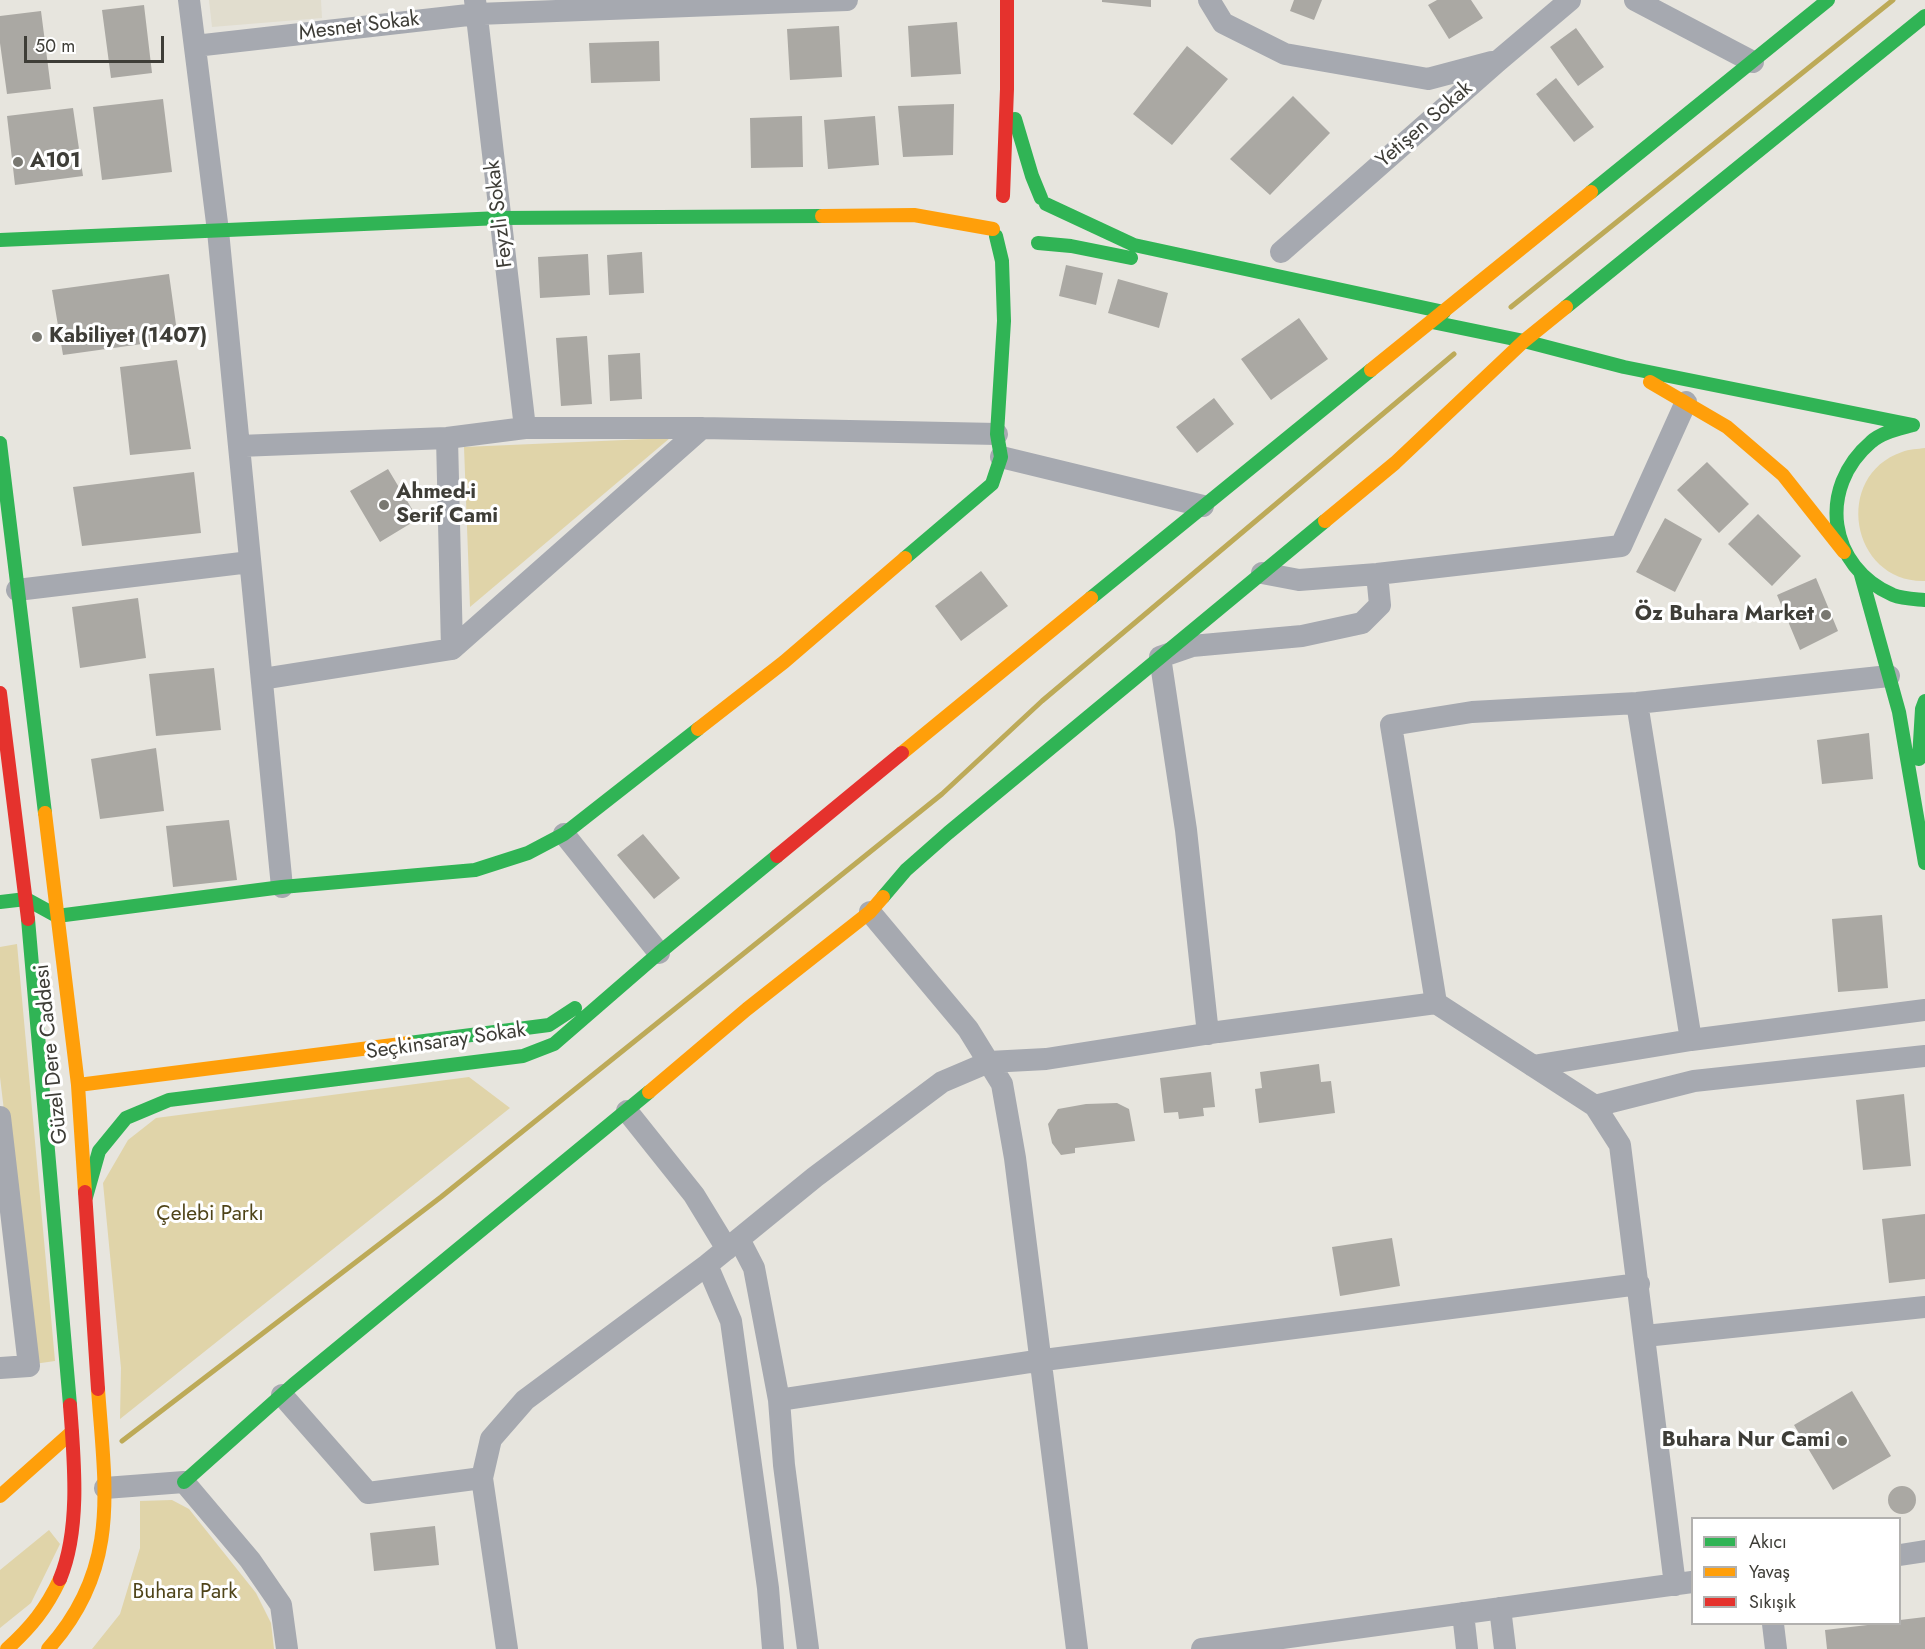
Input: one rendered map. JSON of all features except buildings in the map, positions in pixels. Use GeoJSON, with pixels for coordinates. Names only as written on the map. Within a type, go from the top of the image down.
{"type":"FeatureCollection","features":[{"type":"Feature","properties":{"kind":"street"},"geometry":{"type":"LineString","coordinates":[[189,0],[218,231],[282,887]]}},
{"type":"Feature","properties":{"kind":"street","name":"Mesnet Sokak"},"geometry":{"type":"LineString","coordinates":[[195,46],[476,7],[847,0]]}},
{"type":"Feature","properties":{"kind":"street"},"geometry":{"type":"LineString","coordinates":[[0,902],[26,899],[57,916],[282,887],[475,870],[528,853],[564,834],[784,662],[992,484],[1001,457],[997,434],[1004,321],[1002,261],[995,232],[994,204],[1007,89],[1007,0]]}},
{"type":"Feature","properties":{"kind":"street"},"geometry":{"type":"LineString","coordinates":[[1209,0],[1223,23],[1285,54],[1428,79],[1498,61]]}},
{"type":"Feature","properties":{"kind":"street","name":"Yetişen Sokak"},"geometry":{"type":"LineString","coordinates":[[1281,252],[1570,0]]}},
{"type":"Feature","properties":{"kind":"street"},"geometry":{"type":"LineString","coordinates":[[1635,0],[1753,62]]}},
{"type":"Feature","properties":{"kind":"street"},"geometry":{"type":"LineString","coordinates":[[564,834],[659,953],[1203,506],[1828,0]]}},
{"type":"Feature","properties":{"kind":"street","name":"Feyzli Sokak"},"geometry":{"type":"LineString","coordinates":[[476,7],[525,428]]}},
{"type":"Feature","properties":{"kind":"street"},"geometry":{"type":"LineString","coordinates":[[105,1488],[184,1482],[282,1395],[627,1111],[747,1009],[870,912],[922,855],[1395,463],[1524,341],[1925,16]]}},
{"type":"Feature","properties":{"kind":"street"},"geometry":{"type":"LineString","coordinates":[[1007,89],[1032,176],[1044,201],[1049,225],[1038,243]]}},
{"type":"Feature","properties":{"kind":"street"},"geometry":{"type":"LineString","coordinates":[[994,204],[1022,190],[1090,226],[1134,245],[1444,312]]}},
{"type":"Feature","properties":{"kind":"street"},"geometry":{"type":"LineString","coordinates":[[0,240],[500,218],[914,215],[954,206]]}},
{"type":"Feature","properties":{"kind":"street"},"geometry":{"type":"LineString","coordinates":[[914,215],[995,232],[1011,247]]}},
{"type":"Feature","properties":{"kind":"street"},"geometry":{"type":"LineString","coordinates":[[1026,254],[1029,247],[1038,243],[1071,246],[1188,268],[1244,283]]}},
{"type":"Feature","properties":{"kind":"street"},"geometry":{"type":"LineString","coordinates":[[1004,321],[1015,275]]}},
{"type":"Feature","properties":{"kind":"street"},"geometry":{"type":"LineString","coordinates":[[1399,324],[1524,341],[1624,366],[1919,425]]}},
{"type":"Feature","properties":{"kind":"street"},"geometry":{"type":"LineString","coordinates":[[1624,366],[1727,427],[1783,475],[1861,575],[1884,592],[1911,600],[1925,600]]}},
{"type":"Feature","properties":{"kind":"street"},"geometry":{"type":"LineString","coordinates":[[1262,573],[1299,580],[1377,574],[1621,546],[1686,402]]}},
{"type":"Feature","properties":{"kind":"street"},"geometry":{"type":"LineString","coordinates":[[1844,552],[1835,525],[1835,501],[1841,479],[1853,458],[1870,442],[1891,431],[1919,425]]}},
{"type":"Feature","properties":{"kind":"street"},"geometry":{"type":"LineString","coordinates":[[239,446],[447,438],[525,428],[702,428],[997,434]]}},
{"type":"Feature","properties":{"kind":"street"},"geometry":{"type":"LineString","coordinates":[[261,679],[452,649],[702,428]]}},
{"type":"Feature","properties":{"kind":"street"},"geometry":{"type":"LineString","coordinates":[[447,438],[452,649]]}},
{"type":"Feature","properties":{"kind":"street","name":"Güzel Dere Caddesi"},"geometry":{"type":"LineString","coordinates":[[0,443],[78,1085],[105,1488],[102,1544],[87,1594],[62,1635],[48,1649]]}},
{"type":"Feature","properties":{"kind":"street"},"geometry":{"type":"LineString","coordinates":[[1001,457],[1203,506]]}},
{"type":"Feature","properties":{"kind":"street"},"geometry":{"type":"LineString","coordinates":[[17,590],[250,562]]}},
{"type":"Feature","properties":{"kind":"street"},"geometry":{"type":"LineString","coordinates":[[1160,657],[1192,646],[1302,636],[1362,622],[1380,605],[1377,574]]}},
{"type":"Feature","properties":{"kind":"street"},"geometry":{"type":"LineString","coordinates":[[1861,575],[1899,712],[1925,863]]}},
{"type":"Feature","properties":{"kind":"street"},"geometry":{"type":"LineString","coordinates":[[1160,657],[1186,830],[1208,1034]]}},
{"type":"Feature","properties":{"kind":"street"},"geometry":{"type":"LineString","coordinates":[[1436,1003],[1391,725],[1472,712],[1637,702],[1889,676]]}},
{"type":"Feature","properties":{"kind":"street","name":"Güzel Dere Caddesi"},"geometry":{"type":"LineString","coordinates":[[0,693],[26,899],[72,1432],[72,1536],[63,1576],[42,1613],[7,1649]]}},
{"type":"Feature","properties":{"kind":"street"},"geometry":{"type":"LineString","coordinates":[[1916,804],[1922,710],[1925,701]]}},
{"type":"Feature","properties":{"kind":"street"},"geometry":{"type":"LineString","coordinates":[[1637,702],[1691,1040]]}},
{"type":"Feature","properties":{"kind":"street"},"geometry":{"type":"LineString","coordinates":[[870,912],[968,1029],[1002,1083],[1015,1158],[1042,1360],[1077,1649]]}},
{"type":"Feature","properties":{"kind":"street","name":"Seçkinsaray Sokak"},"geometry":{"type":"LineString","coordinates":[[78,1085],[549,1025],[659,953]]}},
{"type":"Feature","properties":{"kind":"street","name":"Seçkinsaray Sokak"},"geometry":{"type":"LineString","coordinates":[[86,1197],[99,1151],[126,1118],[169,1100],[523,1056],[554,1044],[659,953]]}},
{"type":"Feature","properties":{"kind":"street"},"geometry":{"type":"LineString","coordinates":[[507,1649],[482,1478],[491,1439],[525,1400],[706,1265],[815,1177],[942,1082],[989,1062],[1046,1059],[1436,1003],[1594,1106],[1620,1145],[1645,1336],[1684,1583],[1202,1649]]}},
{"type":"Feature","properties":{"kind":"street"},"geometry":{"type":"LineString","coordinates":[[1533,1066],[1691,1040],[1925,1010]]}},
{"type":"Feature","properties":{"kind":"street"},"geometry":{"type":"LineString","coordinates":[[1594,1106],[1694,1081],[1925,1056]]}},
{"type":"Feature","properties":{"kind":"street"},"geometry":{"type":"LineString","coordinates":[[627,1111],[754,1268],[779,1400],[784,1465],[808,1649]]}},
{"type":"Feature","properties":{"kind":"street"},"geometry":{"type":"LineString","coordinates":[[0,1118],[29,1366],[0,1368]]}},
{"type":"Feature","properties":{"kind":"street"},"geometry":{"type":"LineString","coordinates":[[706,1265],[732,1321],[768,1587],[773,1649]]}},
{"type":"Feature","properties":{"kind":"street"},"geometry":{"type":"LineString","coordinates":[[779,1400],[1042,1360],[1639,1284]]}},
{"type":"Feature","properties":{"kind":"street"},"geometry":{"type":"LineString","coordinates":[[1645,1336],[1925,1307]]}},
{"type":"Feature","properties":{"kind":"street"},"geometry":{"type":"LineString","coordinates":[[282,1395],[368,1493],[482,1478]]}},
{"type":"Feature","properties":{"kind":"street"},"geometry":{"type":"LineString","coordinates":[[0,1496],[72,1432]]}},
{"type":"Feature","properties":{"kind":"street"},"geometry":{"type":"LineString","coordinates":[[184,1482],[250,1560],[281,1605],[287,1649]]}},
{"type":"Feature","properties":{"kind":"street"},"geometry":{"type":"LineString","coordinates":[[1901,1555],[1925,1551]]}},
{"type":"Feature","properties":{"kind":"street"},"geometry":{"type":"LineString","coordinates":[[1500,1608],[1505,1649]]}},
{"type":"Feature","properties":{"kind":"street"},"geometry":{"type":"LineString","coordinates":[[1463,1613],[1467,1649]]}},
{"type":"Feature","properties":{"kind":"street"},"geometry":{"type":"LineString","coordinates":[[1773,1625],[1776,1649]]}},
{"type":"Feature","properties":{"kind":"shaded area"},"geometry":{"type":"Polygon","coordinates":[[[209,0],[321,0],[322,18],[212,27],[209,0]]]}},
{"type":"Feature","properties":{"kind":"green space"},"geometry":{"type":"Polygon","coordinates":[[[670,438],[470,607],[464,447],[670,438]]]}},
{"type":"Feature","properties":{"kind":"green space"},"geometry":{"type":"Polygon","coordinates":[[[1925,448],[1925,581],[1900,577],[1880,565],[1867,547],[1859,526],[1859,504],[1866,483],[1880,465],[1905,451],[1925,448]]]}},
{"type":"Feature","properties":{"kind":"green space"},"geometry":{"type":"Polygon","coordinates":[[[17,944],[55,1361],[34,1364],[0,1077],[0,947],[17,944]]]}},
{"type":"Feature","properties":{"kind":"green space","name":"Çelebi Parkı"},"geometry":{"type":"Polygon","coordinates":[[[469,1077],[510,1108],[120,1419],[121,1368],[103,1183],[128,1140],[156,1118],[469,1077]]]}},
{"type":"Feature","properties":{"kind":"green space","name":"Buhara Park"},"geometry":{"type":"Polygon","coordinates":[[[172,1500],[189,1509],[256,1593],[271,1623],[274,1649],[92,1649],[120,1614],[140,1548],[140,1501],[172,1500]]]}},
{"type":"Feature","properties":{"kind":"green space"},"geometry":{"type":"Polygon","coordinates":[[[49,1530],[60,1544],[31,1603],[0,1628],[0,1570],[49,1530]]]}},
{"type":"Feature","properties":{"kind":"waterway"},"geometry":{"type":"LineString","coordinates":[[1511,307],[1893,0]]}},
{"type":"Feature","properties":{"kind":"waterway"},"geometry":{"type":"LineString","coordinates":[[122,1441],[441,1197],[942,794],[1042,701],[1454,354]]}},
{"type":"Feature","properties":{"kind":"traffic: fast"},"geometry":{"type":"LineString","coordinates":[[1591,192],[1828,0]]}},
{"type":"Feature","properties":{"kind":"traffic: fast"},"geometry":{"type":"LineString","coordinates":[[1566,307],[1925,16]]}},
{"type":"Feature","properties":{"kind":"traffic: fast"},"geometry":{"type":"LineString","coordinates":[[1015,119],[1041,198]]}},
{"type":"Feature","properties":{"kind":"traffic: fast"},"geometry":{"type":"LineString","coordinates":[[1046,204],[1134,245],[1444,312]]}},
{"type":"Feature","properties":{"kind":"traffic: fast"},"geometry":{"type":"LineString","coordinates":[[0,240],[500,218],[822,216]]}},
{"type":"Feature","properties":{"kind":"traffic: fast"},"geometry":{"type":"LineString","coordinates":[[905,558],[992,484],[1001,457],[997,434],[1004,321],[1002,261],[996,236]]}},
{"type":"Feature","properties":{"kind":"traffic: fast"},"geometry":{"type":"LineString","coordinates":[[1038,243],[1071,246],[1131,258]]}},
{"type":"Feature","properties":{"kind":"traffic: fast"},"geometry":{"type":"LineString","coordinates":[[1432,322],[1524,341],[1624,367],[1913,425]]}},
{"type":"Feature","properties":{"kind":"traffic: fast"},"geometry":{"type":"LineString","coordinates":[[1091,598],[1371,370]]}},
{"type":"Feature","properties":{"kind":"traffic: fast"},"geometry":{"type":"LineString","coordinates":[[1913,425],[1891,431],[1875,439],[1854,461],[1843,481],[1837,503],[1837,525],[1843,546],[1855,566],[1871,582],[1893,595],[1925,600]]}},
{"type":"Feature","properties":{"kind":"traffic: fast"},"geometry":{"type":"LineString","coordinates":[[0,443],[45,813]]}},
{"type":"Feature","properties":{"kind":"traffic: fast"},"geometry":{"type":"LineString","coordinates":[[883,897],[906,870],[948,833],[1325,521]]}},
{"type":"Feature","properties":{"kind":"traffic: fast"},"geometry":{"type":"LineString","coordinates":[[1861,575],[1899,712],[1925,863]]}},
{"type":"Feature","properties":{"kind":"traffic: fast"},"geometry":{"type":"LineString","coordinates":[[1919,759],[1922,709],[1925,701]]}},
{"type":"Feature","properties":{"kind":"traffic: fast"},"geometry":{"type":"LineString","coordinates":[[0,902],[26,899],[57,916],[282,887],[475,870],[528,853],[564,834],[698,729]]}},
{"type":"Feature","properties":{"kind":"traffic: fast"},"geometry":{"type":"LineString","coordinates":[[86,1197],[99,1151],[126,1118],[169,1100],[523,1056],[554,1044],[659,953],[777,856]]}},
{"type":"Feature","properties":{"kind":"traffic: fast"},"geometry":{"type":"LineString","coordinates":[[28,919],[70,1405]]}},
{"type":"Feature","properties":{"kind":"traffic: fast"},"geometry":{"type":"LineString","coordinates":[[409,1043],[549,1025],[575,1008]]}},
{"type":"Feature","properties":{"kind":"traffic: fast"},"geometry":{"type":"LineString","coordinates":[[184,1482],[293,1385],[649,1092]]}},
{"type":"Feature","properties":{"kind":"traffic: slow"},"geometry":{"type":"LineString","coordinates":[[1371,370],[1591,192]]}},
{"type":"Feature","properties":{"kind":"traffic: slow"},"geometry":{"type":"LineString","coordinates":[[822,216],[914,215],[993,229]]}},
{"type":"Feature","properties":{"kind":"traffic: slow"},"geometry":{"type":"LineString","coordinates":[[1325,521],[1395,463],[1524,341],[1566,307]]}},
{"type":"Feature","properties":{"kind":"traffic: slow"},"geometry":{"type":"LineString","coordinates":[[1650,382],[1727,427],[1783,475],[1844,552]]}},
{"type":"Feature","properties":{"kind":"traffic: slow"},"geometry":{"type":"LineString","coordinates":[[698,729],[784,662],[905,558]]}},
{"type":"Feature","properties":{"kind":"traffic: slow"},"geometry":{"type":"LineString","coordinates":[[902,753],[1091,598]]}},
{"type":"Feature","properties":{"kind":"traffic: slow"},"geometry":{"type":"LineString","coordinates":[[45,813],[78,1085],[85,1192]]}},
{"type":"Feature","properties":{"kind":"traffic: slow"},"geometry":{"type":"LineString","coordinates":[[649,1092],[747,1009],[870,912],[883,897]]}},
{"type":"Feature","properties":{"kind":"traffic: slow"},"geometry":{"type":"LineString","coordinates":[[78,1085],[409,1043]]}},
{"type":"Feature","properties":{"kind":"traffic: slow"},"geometry":{"type":"LineString","coordinates":[[48,1649],[71,1619],[88,1588],[98,1558],[105,1494],[98,1389]]}},
{"type":"Feature","properties":{"kind":"traffic: slow"},"geometry":{"type":"LineString","coordinates":[[0,1496],[72,1432]]}},
{"type":"Feature","properties":{"kind":"traffic: slow"},"geometry":{"type":"LineString","coordinates":[[7,1649],[37,1617],[60,1579]]}},
{"type":"Feature","properties":{"kind":"traffic: jam"},"geometry":{"type":"LineString","coordinates":[[1003,196],[1007,89],[1007,0]]}},
{"type":"Feature","properties":{"kind":"traffic: jam"},"geometry":{"type":"LineString","coordinates":[[0,693],[28,919]]}},
{"type":"Feature","properties":{"kind":"traffic: jam"},"geometry":{"type":"LineString","coordinates":[[777,856],[902,753]]}},
{"type":"Feature","properties":{"kind":"traffic: jam"},"geometry":{"type":"LineString","coordinates":[[85,1192],[98,1389]]}},
{"type":"Feature","properties":{"kind":"traffic: jam"},"geometry":{"type":"LineString","coordinates":[[60,1579],[67,1559],[73,1516],[74,1470],[70,1405]]}},
{"type":"Feature","properties":{"kind":"place","name":"A101"},"geometry":{"type":"Point","coordinates":[18,162]}},
{"type":"Feature","properties":{"kind":"place","name":"Kabiliyet (1407)"},"geometry":{"type":"Point","coordinates":[37,337]}},
{"type":"Feature","properties":{"kind":"place","name":"Ahmed-i Serif Cami"},"geometry":{"type":"Point","coordinates":[384,505]}},
{"type":"Feature","properties":{"kind":"place","name":"Öz Buhara Market"},"geometry":{"type":"Point","coordinates":[1826,615]}},
{"type":"Feature","properties":{"kind":"place","name":"Buhara Nur Cami"},"geometry":{"type":"Point","coordinates":[1842,1441]}}]}
